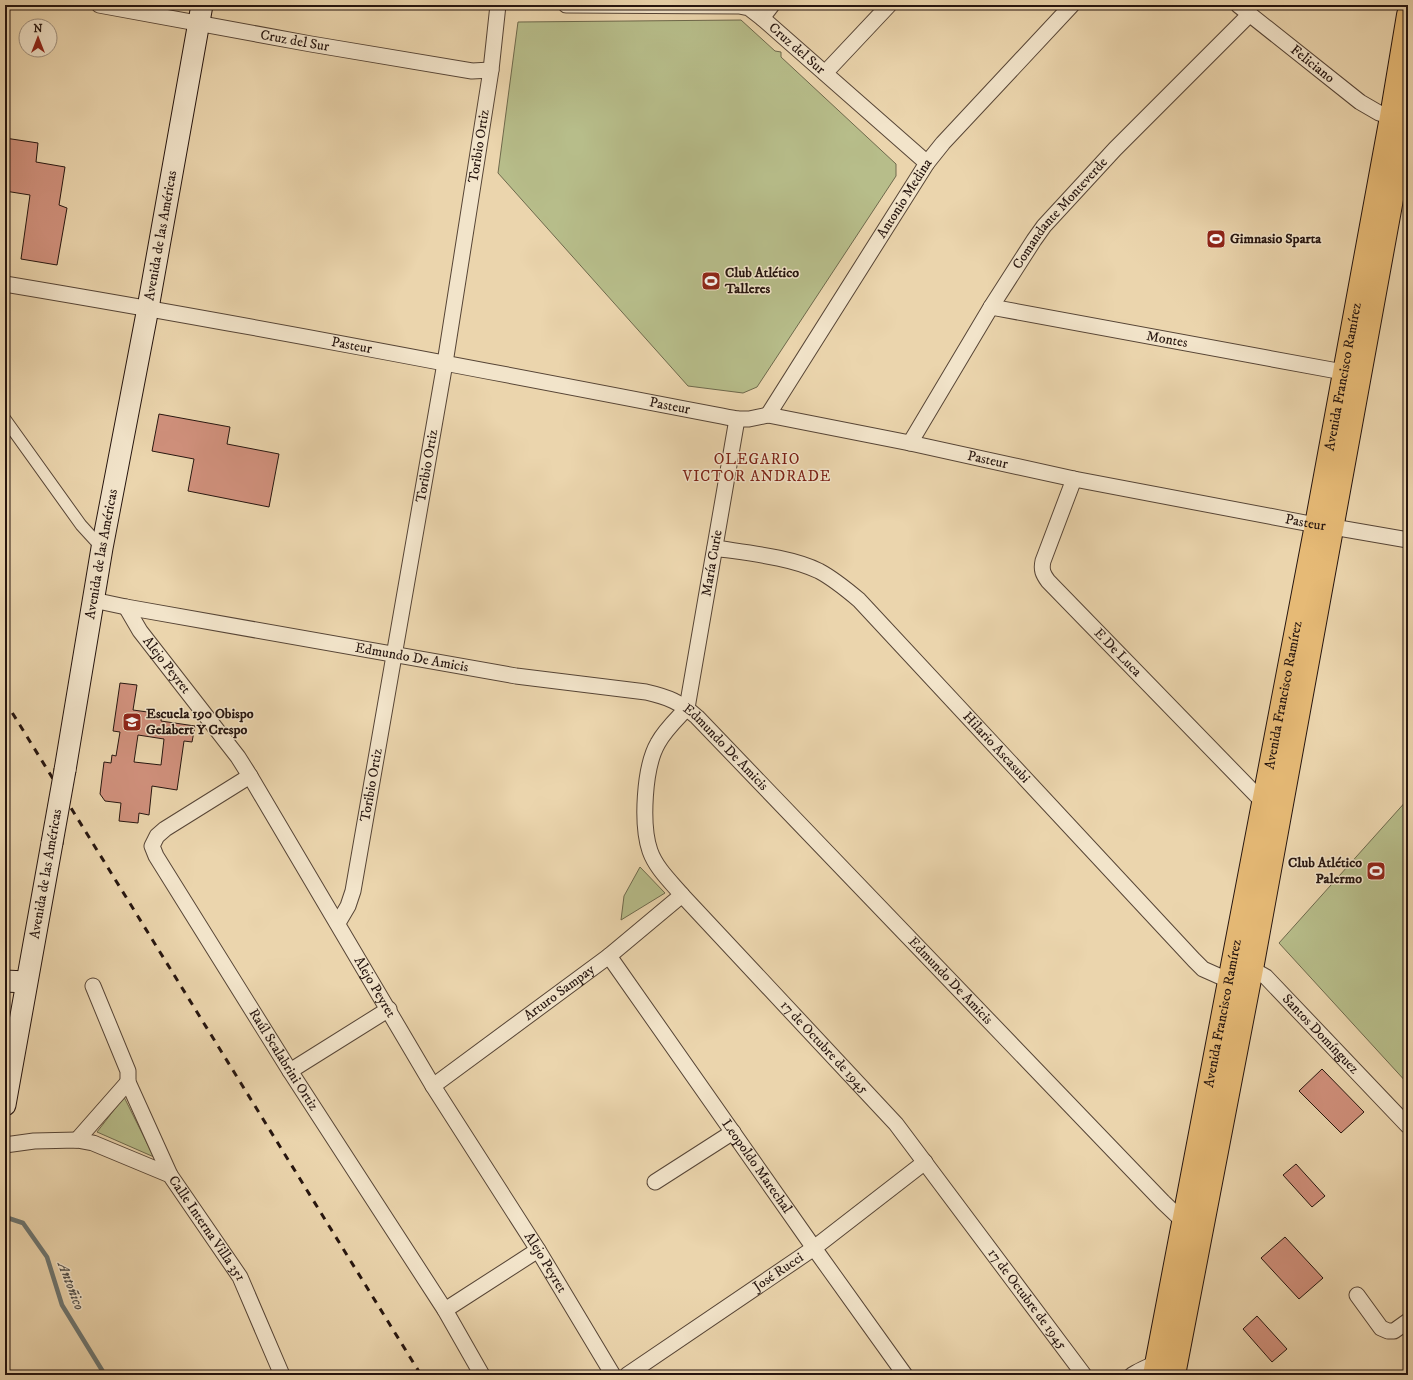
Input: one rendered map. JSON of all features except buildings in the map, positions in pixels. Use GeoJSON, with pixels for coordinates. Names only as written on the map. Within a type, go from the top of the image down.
{"type":"FeatureCollection","features":[{"type":"Feature","properties":{"kind":"main road","name":"Avenida de las Américas"},"geometry":{"type":"LineString","coordinates":[[5,1105],[9,1056],[18,1033],[65,770],[102,548],[148,308],[200,14]]}},
{"type":"Feature","properties":{"kind":"main road","name":"Avenida Francisco Ramírez"},"geometry":{"type":"LineString","coordinates":[[1165,1370],[1252,969],[1325,526],[1399,114],[1408,15]]}},
{"type":"Feature","properties":{"kind":"main road","name":"Avenida Francisco Ramírez"},"geometry":{"type":"LineString","coordinates":[[1165,1370],[1184,1222],[1263,802],[1325,526],[1343,372],[1399,114]]}},
{"type":"Feature","properties":{"kind":"main road"},"geometry":{"type":"LineString","coordinates":[[5,981],[26,982]]}},
{"type":"Feature","properties":{"kind":"main road"},"geometry":{"type":"LineString","coordinates":[[5,1013],[18,1033]]}},
{"type":"Feature","properties":{"kind":"street","name":"Cruz del Sur"},"geometry":{"type":"LineString","coordinates":[[99,5],[200,14],[472,71],[491,70]]}},
{"type":"Feature","properties":{"kind":"street","name":"Toribio Ortiz"},"geometry":{"type":"LineString","coordinates":[[338,923],[348,906],[353,891],[374,775],[445,363],[491,70],[498,5]]}},
{"type":"Feature","properties":{"kind":"street","name":"Cruz del Sur"},"geometry":{"type":"LineString","coordinates":[[566,5],[738,6],[749,8],[927,163]]}},
{"type":"Feature","properties":{"kind":"street"},"geometry":{"type":"LineString","coordinates":[[762,18],[772,5]]}},
{"type":"Feature","properties":{"kind":"street"},"geometry":{"type":"LineString","coordinates":[[825,73],[889,5]]}},
{"type":"Feature","properties":{"kind":"street","name":"Antonio Medina"},"geometry":{"type":"LineString","coordinates":[[768,415],[927,163],[944,142],[1072,5]]}},
{"type":"Feature","properties":{"kind":"street","name":"Feliciano"},"geometry":{"type":"LineString","coordinates":[[1238,5],[1360,102],[1379,113],[1399,114]]}},
{"type":"Feature","properties":{"kind":"street","name":"Comandante Monteverde"},"geometry":{"type":"LineString","coordinates":[[910,444],[991,307],[1034,240],[1057,211],[1115,149],[1250,14]]}},
{"type":"Feature","properties":{"kind":"street","name":"Pasteur"},"geometry":{"type":"LineString","coordinates":[[5,284],[148,308],[737,419],[749,419],[768,415],[1074,479],[1408,540]]}},
{"type":"Feature","properties":{"kind":"street","name":"Montes"},"geometry":{"type":"LineString","coordinates":[[991,307],[1343,372]]}},
{"type":"Feature","properties":{"kind":"street"},"geometry":{"type":"LineString","coordinates":[[5,419],[81,525],[102,548]]}},
{"type":"Feature","properties":{"kind":"street","name":"María Curie"},"geometry":{"type":"LineString","coordinates":[[687,708],[737,419]]}},
{"type":"Feature","properties":{"kind":"street","name":"E De Luca"},"geometry":{"type":"LineString","coordinates":[[1074,479],[1041,568],[1043,574],[1048,581],[1263,802]]}},
{"type":"Feature","properties":{"kind":"street","name":"Hilario Ascasubi"},"geometry":{"type":"LineString","coordinates":[[715,548],[781,559],[803,565],[818,571],[837,582],[854,595],[1194,960],[1203,969],[1230,981]]}},
{"type":"Feature","properties":{"kind":"street","name":"Edmundo De Amicis"},"geometry":{"type":"LineString","coordinates":[[93,600],[516,676],[646,692],[664,696],[677,702],[687,708],[1184,1222]]}},
{"type":"Feature","properties":{"kind":"street","name":"Alejo Peyret"},"geometry":{"type":"LineString","coordinates":[[126,607],[140,631],[238,757],[338,923],[364,970],[389,1009],[433,1086],[538,1250],[613,1375]]}},
{"type":"Feature","properties":{"kind":"street","name":"17 de Octubre de 1945"},"geometry":{"type":"LineString","coordinates":[[687,708],[658,742],[652,756],[649,770],[644,817],[645,830],[650,851],[658,867],[682,895],[896,1124],[1084,1375]]}},
{"type":"Feature","properties":{"kind":"street","name":"Raúl Scalabrini Ortiz"},"geometry":{"type":"LineString","coordinates":[[250,776],[165,829],[157,836],[152,846],[156,856],[290,1071],[445,1310],[482,1375]]}},
{"type":"Feature","properties":{"kind":"street","name":"Arturo Sampay"},"geometry":{"type":"LineString","coordinates":[[433,1086],[609,956],[682,895]]}},
{"type":"Feature","properties":{"kind":"street"},"geometry":{"type":"LineString","coordinates":[[1230,981],[1252,969],[1238,940]]}},
{"type":"Feature","properties":{"kind":"street","name":"Leopoldo Marechal"},"geometry":{"type":"LineString","coordinates":[[609,956],[902,1374]]}},
{"type":"Feature","properties":{"kind":"street","name":"Santos Domínguez"},"geometry":{"type":"LineString","coordinates":[[1252,969],[1270,981],[1408,1126]]}},
{"type":"Feature","properties":{"kind":"street"},"geometry":{"type":"LineString","coordinates":[[93,986],[128,1071],[128,1082],[170,1175]]}},
{"type":"Feature","properties":{"kind":"street"},"geometry":{"type":"LineString","coordinates":[[290,1071],[389,1009]]}},
{"type":"Feature","properties":{"kind":"street"},"geometry":{"type":"LineString","coordinates":[[77,1140],[128,1082]]}},
{"type":"Feature","properties":{"kind":"street"},"geometry":{"type":"LineString","coordinates":[[655,1182],[733,1132]]}},
{"type":"Feature","properties":{"kind":"street","name":"Calle Interna Villa 351"},"geometry":{"type":"LineString","coordinates":[[5,1145],[34,1141],[77,1140],[93,1143],[170,1175],[240,1277],[282,1375]]}},
{"type":"Feature","properties":{"kind":"street","name":"José Rucci"},"geometry":{"type":"LineString","coordinates":[[627,1375],[814,1248],[925,1162]]}},
{"type":"Feature","properties":{"kind":"street"},"geometry":{"type":"LineString","coordinates":[[445,1310],[538,1250]]}},
{"type":"Feature","properties":{"kind":"street"},"geometry":{"type":"LineString","coordinates":[[1357,1294],[1381,1328],[1388,1331],[1394,1331],[1408,1321]]}},
{"type":"Feature","properties":{"kind":"street"},"geometry":{"type":"LineString","coordinates":[[1132,1375],[1148,1366],[1165,1370]]}},
{"type":"Feature","properties":{"kind":"green space","name":"Club Atlético Talleres"},"geometry":{"type":"Polygon","coordinates":[[[741,20],[775,51],[781,52],[781,57],[896,164],[896,176],[757,387],[743,393],[688,386],[498,173],[518,22],[741,20]]]}},
{"type":"Feature","properties":{"kind":"green space","name":"Club Atlético Palermo"},"geometry":{"type":"Polygon","coordinates":[[[1408,799],[1408,1084],[1279,943],[1408,799]]]}},
{"type":"Feature","properties":{"kind":"green space"},"geometry":{"type":"Polygon","coordinates":[[[640,867],[665,893],[621,920],[624,896],[640,867]]]}},
{"type":"Feature","properties":{"kind":"green space"},"geometry":{"type":"Polygon","coordinates":[[[124,1097],[154,1157],[97,1132],[124,1097]]]}},
{"type":"Feature","properties":{"kind":"waterway","name":"Antoñico"},"geometry":{"type":"LineString","coordinates":[[5,1217],[23,1223],[47,1257],[62,1305],[105,1375]]}},
{"type":"Feature","properties":{"kind":"railway"},"geometry":{"type":"LineString","coordinates":[[5,701],[421,1375]]}},
{"type":"Feature","properties":{"kind":"place","name":"Gimnasio Sparta"},"geometry":{"type":"Point","coordinates":[1216,239]}},
{"type":"Feature","properties":{"kind":"place","name":"Club Atlético Talleres"},"geometry":{"type":"Point","coordinates":[711,281]}},
{"type":"Feature","properties":{"kind":"place","name":"Escuela 190 Obispo Gelabert Y Crespo"},"geometry":{"type":"Point","coordinates":[132,722]}},
{"type":"Feature","properties":{"kind":"place","name":"Club Atlético Palermo"},"geometry":{"type":"Point","coordinates":[1376,871]}},
{"type":"Feature","properties":{"kind":"district","name":"OLEGARIO VICTOR ANDRADE"},"geometry":{"type":"Point","coordinates":[757,468]}}]}
